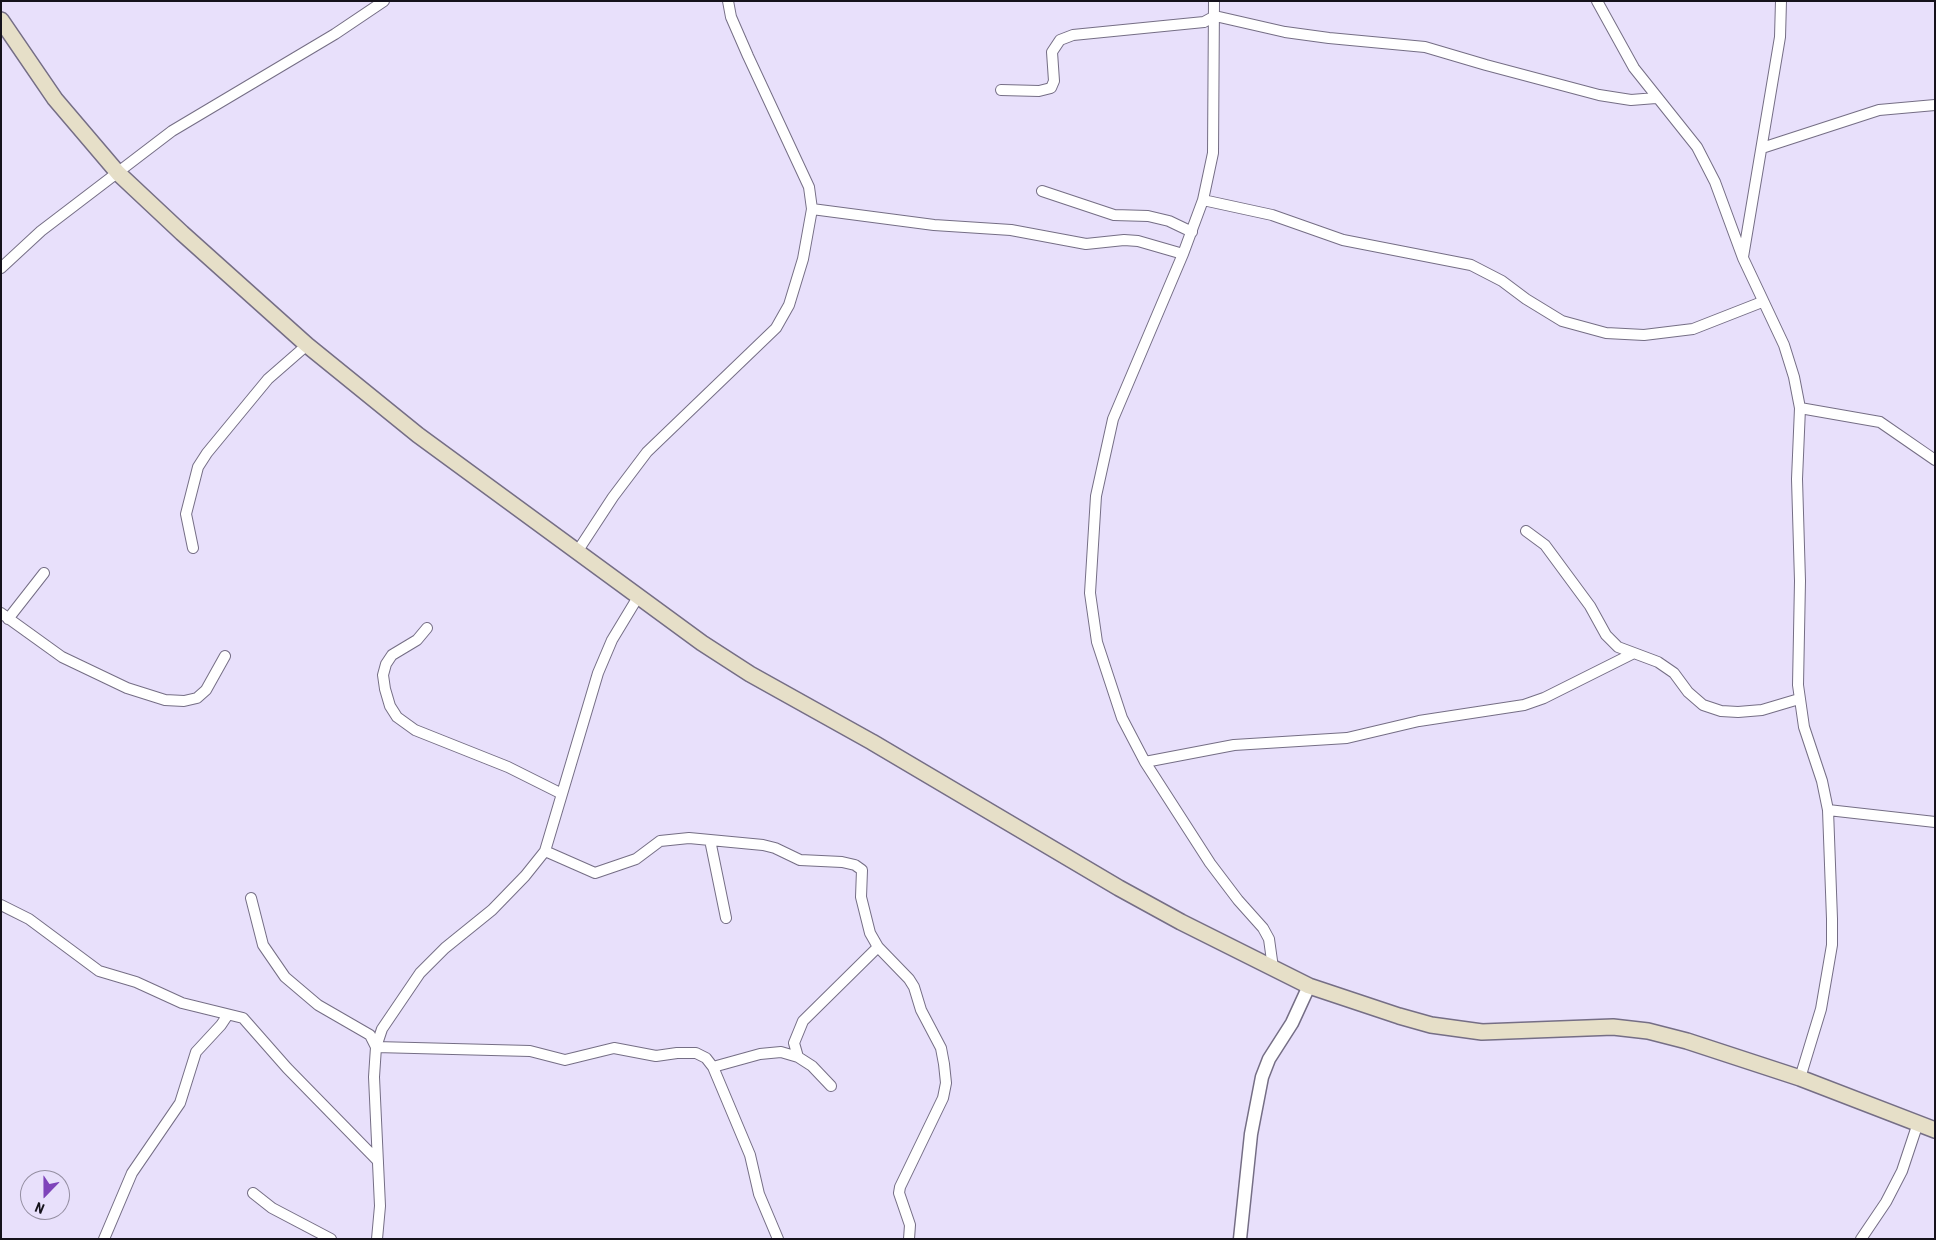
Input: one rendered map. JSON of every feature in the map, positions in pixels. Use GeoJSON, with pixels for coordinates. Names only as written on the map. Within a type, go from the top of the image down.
{"type":"FeatureCollection","features":[{"type":"Feature","properties":{"kind":"main road"},"geometry":{"type":"LineString","coordinates":[[1,20],[55,99],[118,173],[307,345],[418,435],[638,597],[702,643],[750,674],[872,742],[1128,892],[1309,986],[1431,1025],[1482,1032],[1613,1027],[1648,1031],[1687,1041],[1800,1078],[1935,1130]]}},
{"type":"Feature","properties":{"kind":"street"},"geometry":{"type":"LineString","coordinates":[[1,268],[42,230],[172,130],[335,34],[384,1]]}},
{"type":"Feature","properties":{"kind":"street"},"geometry":{"type":"LineString","coordinates":[[577,552],[613,497],[647,452],[776,328],[789,305],[803,259],[812,209],[809,187],[731,17],[728,1]]}},
{"type":"Feature","properties":{"kind":"street"},"geometry":{"type":"LineString","coordinates":[[1214,1],[1213,153],[1203,200],[1192,232],[1113,419],[1096,496],[1090,593],[1097,642],[1122,718],[1145,762],[1216,870],[1238,900],[1263,928],[1269,939],[1272,968]]}},
{"type":"Feature","properties":{"kind":"street"},"geometry":{"type":"LineString","coordinates":[[1597,1],[1634,68],[1656,98],[1698,147],[1715,182],[1742,258],[1784,345],[1794,377],[1800,408],[1797,479],[1800,581],[1799,699],[1804,727],[1822,781],[1828,810],[1832,945],[1822,1009],[1800,1078]]}},
{"type":"Feature","properties":{"kind":"street"},"geometry":{"type":"LineString","coordinates":[[1742,258],[1780,37],[1781,1]]}},
{"type":"Feature","properties":{"kind":"street"},"geometry":{"type":"LineString","coordinates":[[1000,90],[1039,91],[1051,88],[1054,81],[1052,52],[1060,40],[1073,35],[1204,22],[1215,16],[1294,33],[1425,47],[1599,94],[1631,100],[1656,98]]}},
{"type":"Feature","properties":{"kind":"street"},"geometry":{"type":"LineString","coordinates":[[1762,148],[1879,110],[1935,105]]}},
{"type":"Feature","properties":{"kind":"street"},"geometry":{"type":"LineString","coordinates":[[1042,191],[1114,215],[1148,216],[1162,219],[1192,232]]}},
{"type":"Feature","properties":{"kind":"street"},"geometry":{"type":"LineString","coordinates":[[1203,200],[1272,215],[1343,240],[1471,265],[1502,281],[1526,299],[1562,321],[1606,333],[1644,335],[1693,329],[1762,302]]}},
{"type":"Feature","properties":{"kind":"street"},"geometry":{"type":"LineString","coordinates":[[812,209],[934,225],[1011,230],[1086,244],[1124,240],[1138,241],[1183,254]]}},
{"type":"Feature","properties":{"kind":"street"},"geometry":{"type":"LineString","coordinates":[[193,548],[186,514],[198,467],[207,453],[268,379],[307,345]]}},
{"type":"Feature","properties":{"kind":"street"},"geometry":{"type":"LineString","coordinates":[[1800,408],[1880,422],[1935,460]]}},
{"type":"Feature","properties":{"kind":"street"},"geometry":{"type":"LineString","coordinates":[[1526,531],[1545,544],[1590,606],[1606,636],[1618,647],[1632,654],[1658,662],[1674,673],[1688,692],[1703,705],[1721,711],[1762,710],[1799,699]]}},
{"type":"Feature","properties":{"kind":"street"},"geometry":{"type":"LineString","coordinates":[[44,573],[5,616],[62,657],[127,688],[165,700],[184,701],[197,698],[206,690],[225,656]]}},
{"type":"Feature","properties":{"kind":"street"},"geometry":{"type":"LineString","coordinates":[[377,1239],[380,1206],[374,1077],[376,1047],[382,1030],[420,973],[445,948],[492,910],[526,876],[545,851],[598,673],[612,640],[638,597]]}},
{"type":"Feature","properties":{"kind":"street"},"geometry":{"type":"LineString","coordinates":[[427,628],[417,640],[392,655],[386,664],[384,674],[385,689],[390,706],[398,717],[424,734],[508,767],[562,794]]}},
{"type":"Feature","properties":{"kind":"street"},"geometry":{"type":"LineString","coordinates":[[1145,762],[1234,745],[1347,738],[1419,721],[1524,705],[1544,698],[1632,654]]}},
{"type":"Feature","properties":{"kind":"street"},"geometry":{"type":"LineString","coordinates":[[1828,810],[1935,822]]}},
{"type":"Feature","properties":{"kind":"street"},"geometry":{"type":"LineString","coordinates":[[545,851],[595,873],[636,860],[660,841],[680,838],[763,844],[800,860],[824,860],[855,865],[862,870],[861,897],[864,913],[878,947],[909,979],[914,987],[920,1010],[941,1048],[944,1064],[946,1083],[943,1098],[900,1187],[899,1193],[910,1225],[909,1239]]}},
{"type":"Feature","properties":{"kind":"street"},"geometry":{"type":"LineString","coordinates":[[710,840],[726,918]]}},
{"type":"Feature","properties":{"kind":"street"},"geometry":{"type":"LineString","coordinates":[[251,898],[263,945],[285,977],[299,992],[318,1005],[370,1035],[376,1047]]}},
{"type":"Feature","properties":{"kind":"street"},"geometry":{"type":"LineString","coordinates":[[1,905],[29,919],[99,971],[136,982],[182,1003],[227,1016],[242,1018],[287,1068],[378,1161]]}},
{"type":"Feature","properties":{"kind":"street"},"geometry":{"type":"LineString","coordinates":[[798,1057],[794,1043],[803,1021],[878,947]]}},
{"type":"Feature","properties":{"kind":"street"},"geometry":{"type":"LineString","coordinates":[[1240,1239],[1251,1134],[1262,1077],[1269,1059],[1292,1023],[1309,986]]}},
{"type":"Feature","properties":{"kind":"street"},"geometry":{"type":"LineString","coordinates":[[104,1239],[132,1173],[180,1103],[196,1052],[221,1026],[227,1016]]}},
{"type":"Feature","properties":{"kind":"street"},"geometry":{"type":"LineString","coordinates":[[376,1047],[530,1051],[565,1060],[614,1048],[656,1056],[696,1053],[706,1058],[713,1067],[750,1155],[759,1194],[778,1239]]}},
{"type":"Feature","properties":{"kind":"street"},"geometry":{"type":"LineString","coordinates":[[713,1067],[760,1054],[781,1052],[798,1057],[812,1066],[831,1086]]}},
{"type":"Feature","properties":{"kind":"street"},"geometry":{"type":"LineString","coordinates":[[1860,1239],[1886,1202],[1902,1171],[1918,1124]]}},
{"type":"Feature","properties":{"kind":"street"},"geometry":{"type":"LineString","coordinates":[[253,1193],[272,1208],[331,1239]]}}]}
